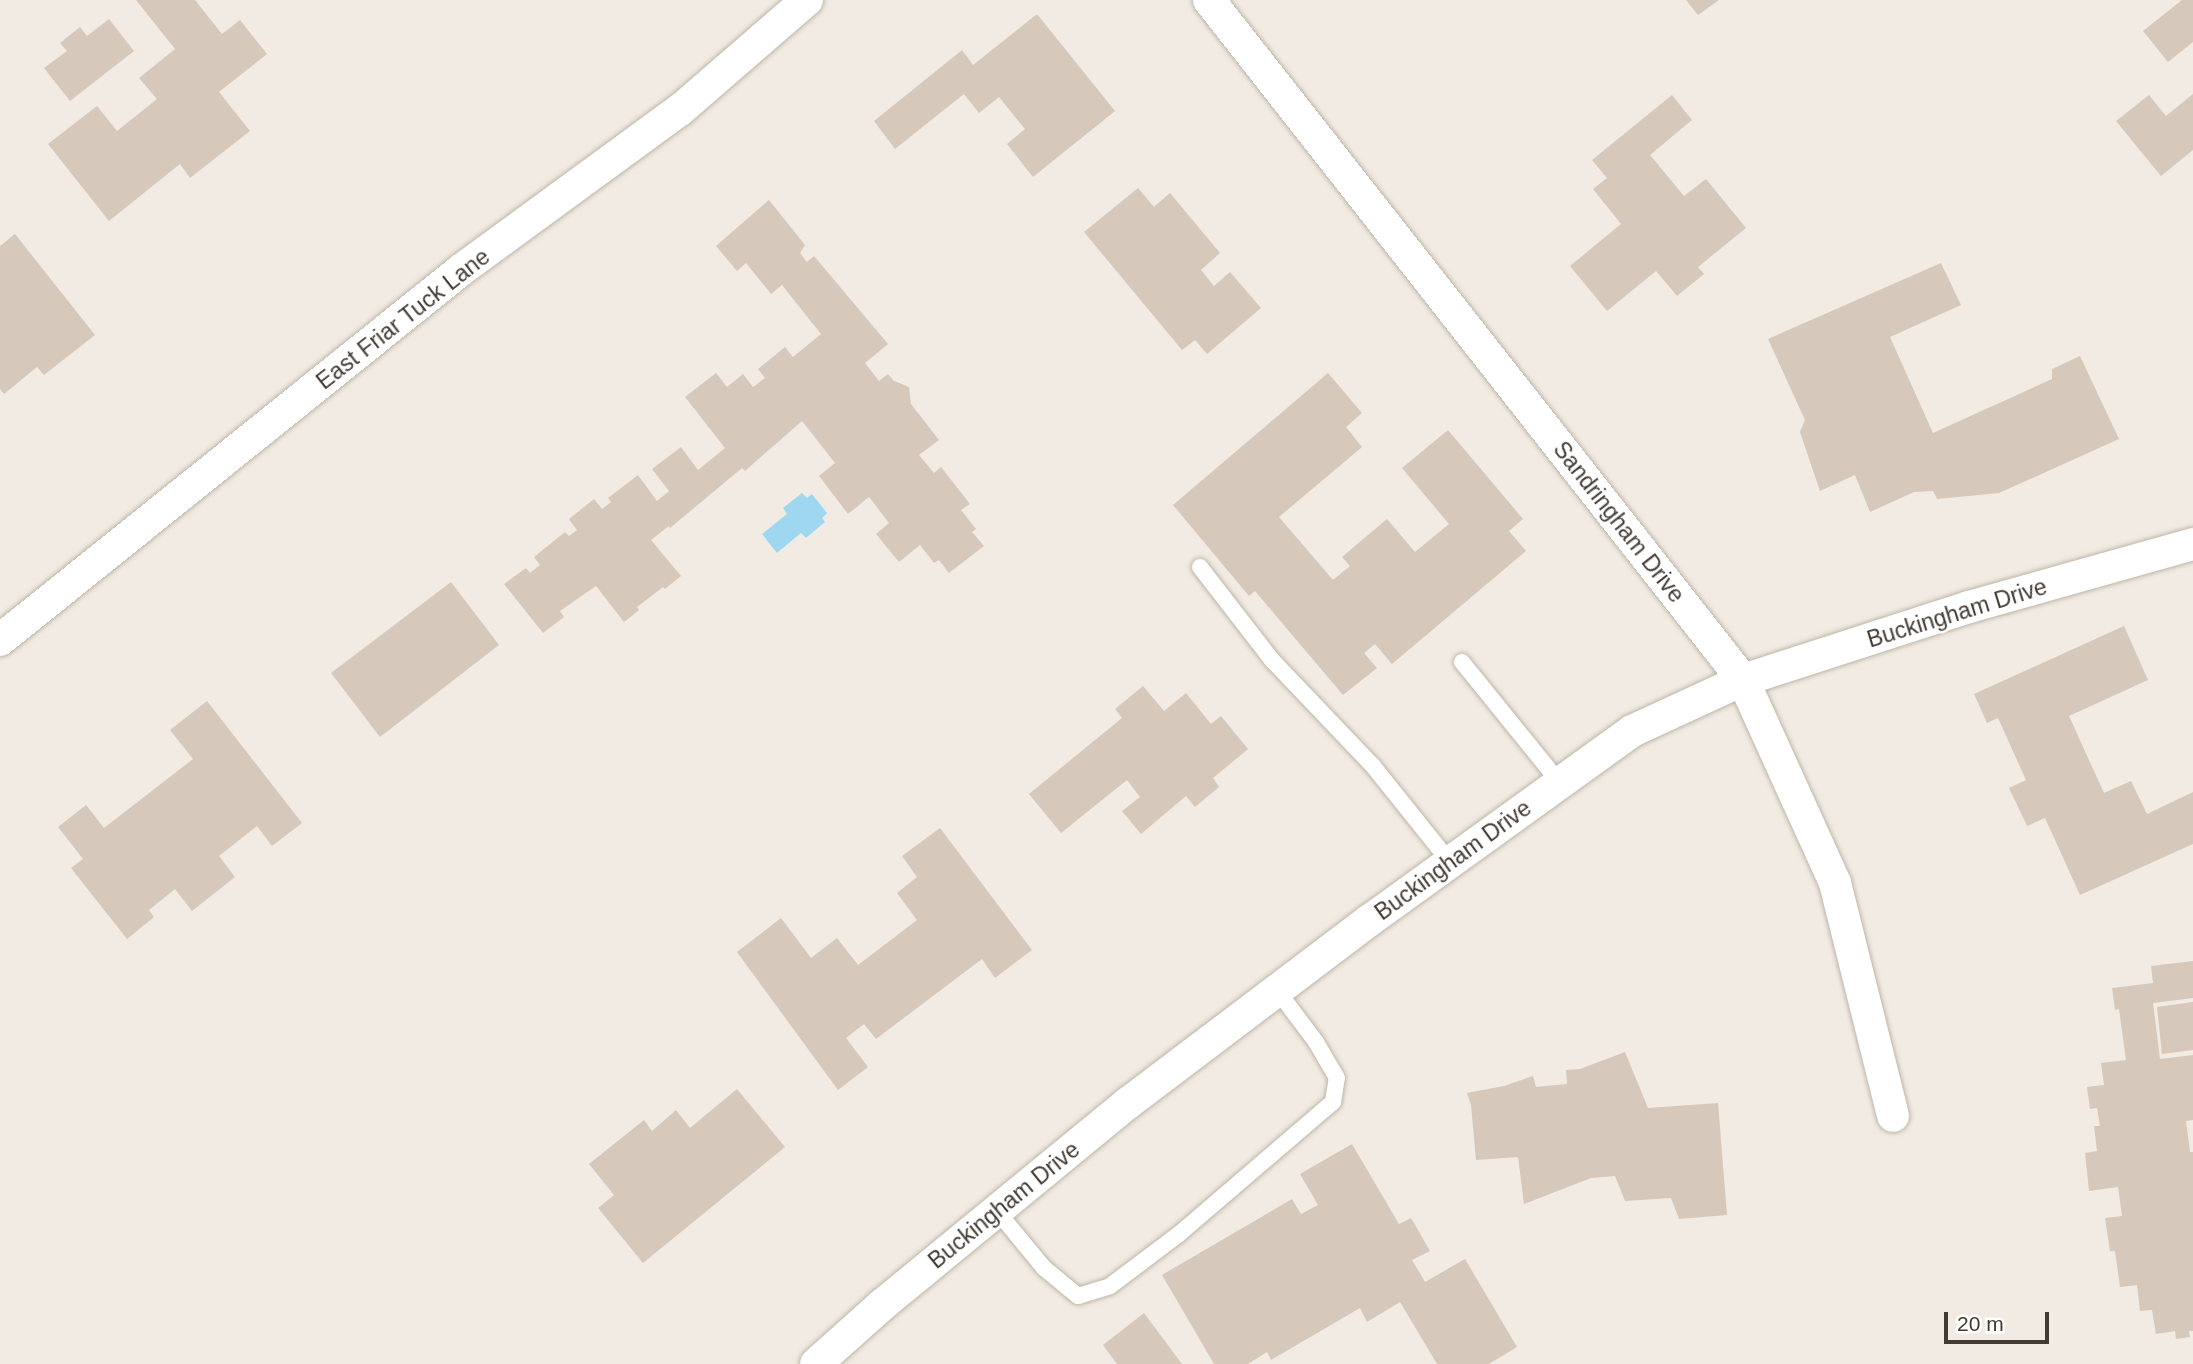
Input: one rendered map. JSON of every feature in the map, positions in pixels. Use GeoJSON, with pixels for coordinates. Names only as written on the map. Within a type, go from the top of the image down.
{"type":"FeatureCollection","features":[{"type":"Feature","properties":{"kind":"street","name":"East Friar Tuck Lane"},"geometry":{"type":"LineString","coordinates":[[0,640],[461,270],[680,110],[807,0]]}},
{"type":"Feature","properties":{"kind":"street","name":"Sandringham Drive"},"geometry":{"type":"LineString","coordinates":[[1209,0],[1743,680],[1835,883],[1892,1116]]}},
{"type":"Feature","properties":{"kind":"street","name":"Buckingham Drive"},"geometry":{"type":"LineString","coordinates":[[816,1364],[1128,1103],[1276,990],[1632,731],[1743,680],[1969,607],[2193,544]]}},
{"type":"Feature","properties":{"kind":"lane"},"geometry":{"type":"LineString","coordinates":[[1199,567],[1272,660],[1373,766],[1450,862]]}},
{"type":"Feature","properties":{"kind":"lane"},"geometry":{"type":"LineString","coordinates":[[1462,662],[1560,783]]}},
{"type":"Feature","properties":{"kind":"lane"},"geometry":{"type":"LineString","coordinates":[[997,1211],[1044,1268],[1078,1296],[1110,1286],[1179,1234],[1334,1102],[1337,1078],[1317,1042],[1276,990]]}},
{"type":"Feature","properties":{"kind":"water"},"geometry":{"type":"Polygon","coordinates":[[[802,493],[807,498],[812,494],[827,513],[822,518],[825,522],[806,538],[801,533],[777,553],[762,534],[787,514],[783,508],[802,493]]]}},
{"type":"Feature","properties":{"kind":"building"},"geometry":{"type":"Polygon","coordinates":[[[136,0],[195,0],[222,34],[240,20],[267,54],[219,92],[250,131],[190,178],[180,164],[109,221],[48,144],[97,106],[117,131],[157,99],[139,78],[175,49],[136,0]]]}},
{"type":"Feature","properties":{"kind":"building"},"geometry":{"type":"Polygon","coordinates":[[[1686,0],[1719,0],[1698,15],[1686,0]]]}},
{"type":"Feature","properties":{"kind":"building"},"geometry":{"type":"Polygon","coordinates":[[[2182,0],[2193,0],[2193,42],[2168,62],[2143,31],[2182,0]]]}},
{"type":"Feature","properties":{"kind":"building"},"geometry":{"type":"Polygon","coordinates":[[[1037,14],[1115,111],[1033,177],[1007,144],[1025,129],[999,97],[979,113],[964,94],[895,149],[874,121],[962,50],[973,65],[1037,14]]]}},
{"type":"Feature","properties":{"kind":"building"},"geometry":{"type":"Polygon","coordinates":[[[109,19],[134,51],[70,101],[44,68],[67,51],[60,43],[80,27],[87,36],[109,19]]]}},
{"type":"Feature","properties":{"kind":"building"},"geometry":{"type":"Polygon","coordinates":[[[2193,94],[2193,150],[2161,176],[2116,121],[2149,95],[2166,116],[2193,94]]]}},
{"type":"Feature","properties":{"kind":"building"},"geometry":{"type":"Polygon","coordinates":[[[1672,95],[1692,120],[1650,155],[1684,196],[1706,179],[1746,228],[1698,267],[1704,274],[1677,296],[1656,271],[1607,311],[1570,266],[1621,224],[1593,189],[1607,178],[1592,160],[1672,95]]]}},
{"type":"Feature","properties":{"kind":"building"},"geometry":{"type":"Polygon","coordinates":[[[1138,188],[1154,207],[1170,193],[1220,253],[1201,270],[1214,286],[1230,272],[1261,308],[1207,354],[1195,340],[1182,350],[1084,232],[1138,188]]]}},
{"type":"Feature","properties":{"kind":"building"},"geometry":{"type":"Polygon","coordinates":[[[769,200],[805,245],[800,253],[807,262],[814,256],[888,344],[865,363],[879,381],[888,374],[894,381],[909,387],[911,404],[939,440],[919,455],[934,473],[941,467],[970,504],[961,510],[976,529],[972,532],[984,546],[949,573],[939,560],[934,563],[920,545],[899,562],[876,534],[889,523],[869,497],[848,514],[819,476],[835,463],[802,421],[745,471],[742,468],[670,528],[669,526],[651,540],[681,576],[637,607],[639,610],[624,622],[596,586],[560,611],[564,617],[543,633],[504,584],[526,568],[530,573],[540,565],[534,557],[565,532],[569,536],[577,530],[569,519],[594,499],[602,509],[611,502],[608,498],[638,475],[657,501],[669,491],[652,469],[681,447],[698,470],[725,448],[685,397],[716,373],[727,387],[743,374],[753,387],[765,378],[758,369],[785,347],[793,357],[821,334],[782,285],[771,294],[746,263],[737,271],[716,246],[769,200]]]}},
{"type":"Feature","properties":{"kind":"building"},"geometry":{"type":"Polygon","coordinates":[[[15,234],[95,335],[44,375],[37,367],[4,394],[0,389],[0,246],[15,234]]]}},
{"type":"Feature","properties":{"kind":"building"},"geometry":{"type":"Polygon","coordinates":[[[1941,263],[1961,305],[1890,337],[1933,433],[2052,379],[2052,369],[2080,356],[2119,439],[1999,493],[1937,499],[1933,491],[1914,492],[1870,512],[1855,475],[1820,491],[1800,432],[1805,420],[1768,339],[1941,263]]]}},
{"type":"Feature","properties":{"kind":"building"},"geometry":{"type":"Polygon","coordinates":[[[1328,373],[1362,413],[1346,427],[1362,447],[1279,517],[1333,580],[1350,566],[1342,557],[1387,519],[1415,552],[1449,524],[1402,468],[1448,430],[1523,519],[1509,531],[1526,551],[1392,664],[1375,644],[1364,653],[1377,668],[1343,695],[1255,591],[1249,596],[1173,505],[1328,373]]]}},
{"type":"Feature","properties":{"kind":"building"},"geometry":{"type":"Polygon","coordinates":[[[451,582],[499,645],[380,737],[331,673],[451,582]]]}},
{"type":"Feature","properties":{"kind":"building"},"geometry":{"type":"Polygon","coordinates":[[[2124,626],[2148,680],[2069,716],[2104,793],[2131,781],[2147,814],[2193,792],[2193,844],[2080,895],[2045,818],[2027,826],[2009,788],[2026,780],[1998,718],[1987,723],[1974,694],[2124,626]]]}},
{"type":"Feature","properties":{"kind":"building"},"geometry":{"type":"Polygon","coordinates":[[[1143,686],[1164,711],[1186,693],[1211,724],[1221,716],[1248,749],[1213,778],[1219,787],[1195,807],[1186,796],[1141,834],[1122,811],[1140,797],[1127,780],[1061,833],[1029,794],[1122,718],[1115,709],[1143,686]]]}},
{"type":"Feature","properties":{"kind":"building"},"geometry":{"type":"Polygon","coordinates":[[[207,701],[302,823],[272,846],[257,826],[219,856],[235,877],[192,911],[175,889],[149,910],[154,917],[127,939],[71,868],[83,859],[58,827],[86,805],[104,828],[193,759],[170,730],[207,701]]]}},
{"type":"Feature","properties":{"kind":"building"},"geometry":{"type":"Polygon","coordinates":[[[940,828],[1032,950],[995,978],[982,959],[876,1039],[864,1024],[846,1038],[868,1067],[838,1090],[737,952],[781,918],[811,958],[837,938],[858,965],[917,920],[897,893],[917,877],[902,856],[940,828]]]}},
{"type":"Feature","properties":{"kind":"building"},"geometry":{"type":"Polygon","coordinates":[[[2193,961],[2193,998],[2153,1003],[2160,1059],[2193,1055],[2193,1120],[2186,1121],[2190,1152],[2193,1152],[2193,1331],[2189,1331],[2190,1337],[2176,1339],[2175,1331],[2156,1334],[2152,1310],[2140,1311],[2137,1285],[2120,1287],[2115,1251],[2110,1251],[2105,1218],[2122,1216],[2118,1187],[2089,1191],[2085,1153],[2097,1151],[2094,1126],[2100,1126],[2097,1108],[2090,1109],[2087,1087],[2104,1085],[2101,1063],[2126,1060],[2119,1009],[2115,1010],[2112,988],[2153,983],[2151,966],[2193,961]]]}},
{"type":"Feature","properties":{"kind":"building"},"geometry":{"type":"Polygon","coordinates":[[[2193,1002],[2193,1050],[2162,1054],[2157,1007],[2193,1002]]]}},
{"type":"Feature","properties":{"kind":"building"},"geometry":{"type":"Polygon","coordinates":[[[1625,1052],[1648,1108],[1718,1103],[1727,1215],[1679,1219],[1671,1198],[1625,1201],[1615,1176],[1591,1178],[1524,1204],[1518,1157],[1476,1160],[1471,1105],[1467,1093],[1504,1086],[1533,1076],[1536,1087],[1567,1084],[1566,1070],[1580,1069],[1625,1052]]]}},
{"type":"Feature","properties":{"kind":"building"},"geometry":{"type":"Polygon","coordinates":[[[737,1089],[785,1147],[643,1263],[598,1208],[614,1195],[589,1164],[644,1120],[652,1131],[676,1110],[690,1128],[737,1089]]]}},
{"type":"Feature","properties":{"kind":"building"},"geometry":{"type":"Polygon","coordinates":[[[1352,1144],[1399,1224],[1411,1218],[1430,1251],[1412,1260],[1425,1282],[1465,1259],[1517,1347],[1489,1364],[1437,1364],[1400,1302],[1367,1322],[1360,1308],[1271,1360],[1267,1352],[1248,1364],[1214,1364],[1162,1275],[1292,1199],[1301,1214],[1318,1205],[1300,1174],[1352,1144]]]}},
{"type":"Feature","properties":{"kind":"building"},"geometry":{"type":"Polygon","coordinates":[[[1144,1313],[1182,1364],[1117,1364],[1103,1345],[1144,1313]]]}}]}
